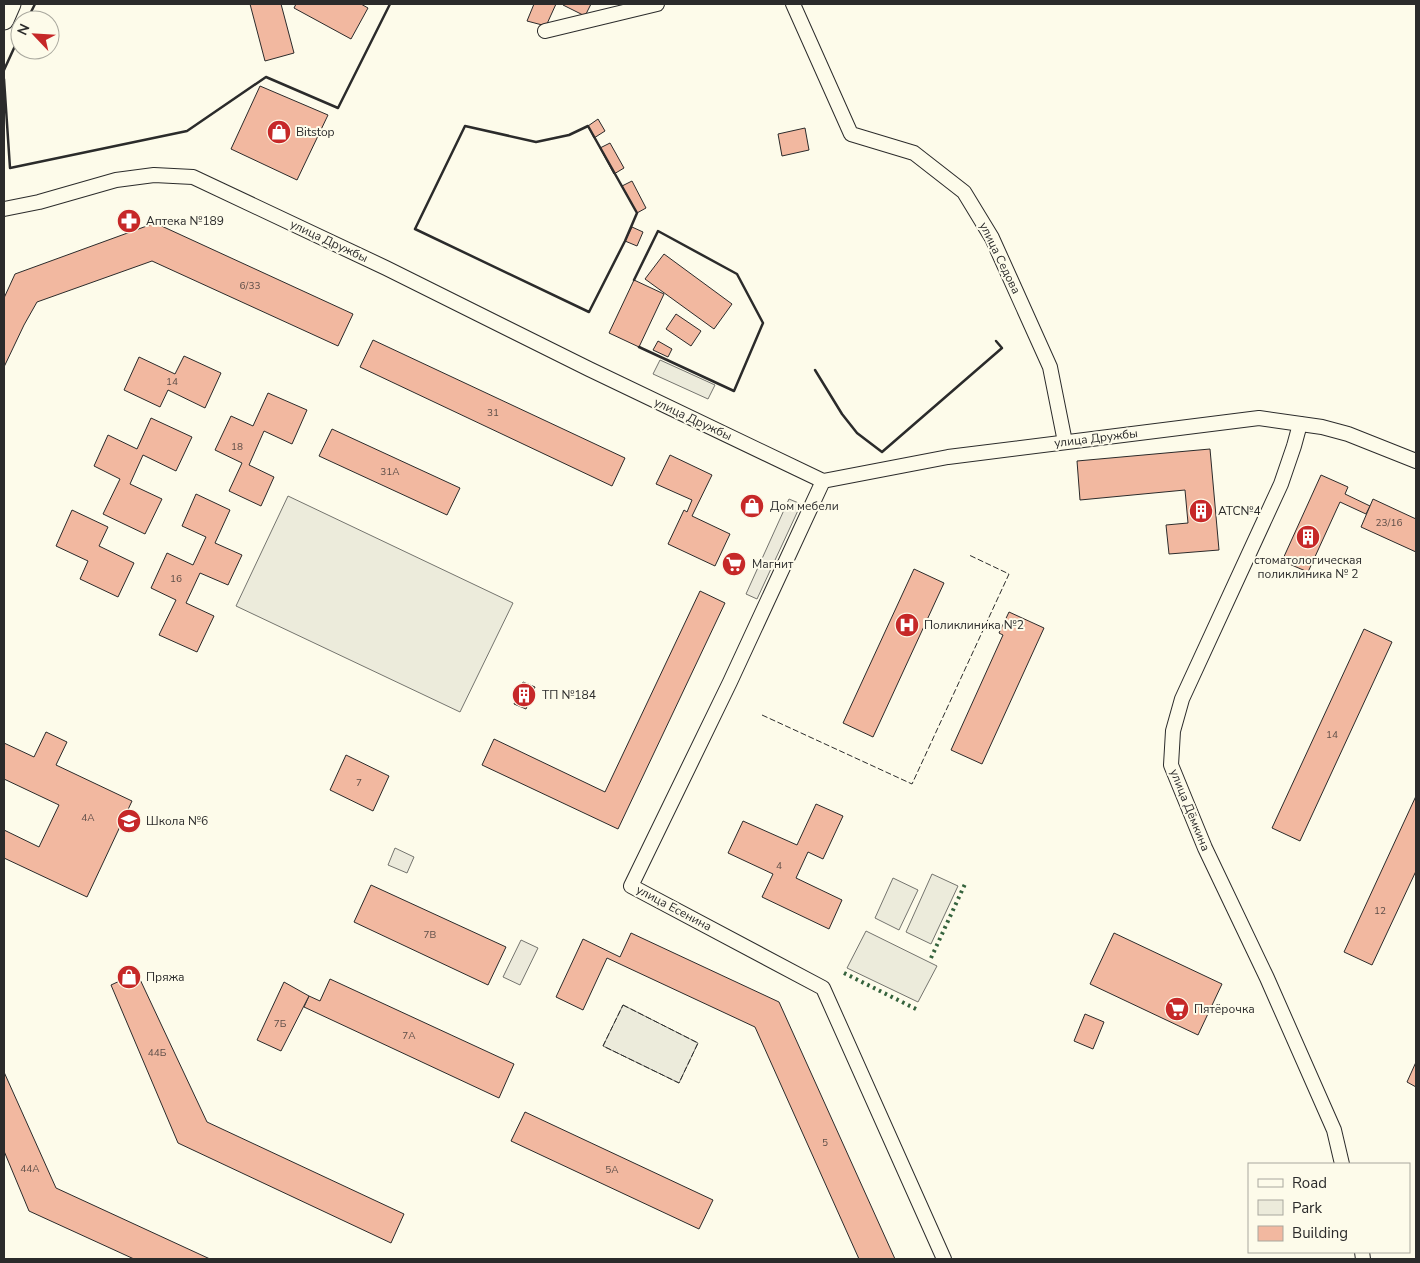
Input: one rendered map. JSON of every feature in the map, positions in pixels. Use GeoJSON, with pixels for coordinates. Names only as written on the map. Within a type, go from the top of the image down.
{"type":"FeatureCollection","features":[{"type":"Feature","properties":{"kind":"street"},"geometry":{"type":"LineString","coordinates":[[4,20],[11,4]]}},
{"type":"Feature","properties":{"kind":"street"},"geometry":{"type":"LineString","coordinates":[[545,31],[657,4]]}},
{"type":"Feature","properties":{"kind":"street","name":"улица Седова"},"geometry":{"type":"LineString","coordinates":[[793,4],[851,134],[914,153],[964,192],[984,222],[1050,367],[1065,442]]}},
{"type":"Feature","properties":{"kind":"street","name":"улица Дружбы"},"geometry":{"type":"LineString","coordinates":[[4,209],[39,202],[116,180],[154,175],[193,177],[386,268],[589,369],[823,481],[948,457],[1259,418],[1322,427],[1348,434],[1416,461]]}},
{"type":"Feature","properties":{"kind":"street","name":"улица Дёмкина"},"geometry":{"type":"LineString","coordinates":[[1300,424],[1282,484],[1182,699],[1172,731],[1171,765],[1205,848],[1267,978],[1334,1130],[1342,1163]]}},
{"type":"Feature","properties":{"kind":"street","name":"улица Есенина"},"geometry":{"type":"LineString","coordinates":[[823,481],[730,682],[631,886],[824,988],[944,1259]]}},
{"type":"Feature","properties":{"kind":"green space"},"geometry":{"type":"Polygon","coordinates":[[[660,360],[715,385],[708,399],[653,374],[660,360]]]}},
{"type":"Feature","properties":{"kind":"green space"},"geometry":{"type":"Polygon","coordinates":[[[288,496],[513,603],[460,712],[236,606],[288,496]]]}},
{"type":"Feature","properties":{"kind":"green space"},"geometry":{"type":"Polygon","coordinates":[[[932,874],[958,886],[931,944],[906,932],[932,874]]]}},
{"type":"Feature","properties":{"kind":"green space"},"geometry":{"type":"Polygon","coordinates":[[[893,878],[918,890],[899,930],[875,918],[893,878]]]}},
{"type":"Feature","properties":{"kind":"green space"},"geometry":{"type":"Polygon","coordinates":[[[866,931],[937,966],[918,1002],[847,968],[866,931]]]}},
{"type":"Feature","properties":{"kind":"green space"},"geometry":{"type":"Polygon","coordinates":[[[623,1005],[698,1043],[679,1083],[603,1046],[623,1005]]]}},
{"type":"Feature","properties":{"kind":"shaded area"},"geometry":{"type":"Polygon","coordinates":[[[789,499],[801,504],[757,599],[746,594],[789,499]]]}},
{"type":"Feature","properties":{"kind":"shaded area"},"geometry":{"type":"Polygon","coordinates":[[[395,848],[414,857],[407,873],[388,865],[395,848]]]}},
{"type":"Feature","properties":{"kind":"shaded area"},"geometry":{"type":"Polygon","coordinates":[[[521,940],[538,948],[520,985],[503,977],[521,940]]]}},
{"type":"Feature","properties":{"kind":"building"},"geometry":{"type":"Polygon","coordinates":[[[250,4],[281,4],[294,53],[265,61],[250,4]]]}},
{"type":"Feature","properties":{"kind":"building"},"geometry":{"type":"Polygon","coordinates":[[[296,4],[361,4],[368,8],[351,39],[294,8],[296,4]]]}},
{"type":"Feature","properties":{"kind":"building"},"geometry":{"type":"Polygon","coordinates":[[[534,4],[556,4],[546,26],[527,21],[534,4]]]}},
{"type":"Feature","properties":{"kind":"building"},"geometry":{"type":"Polygon","coordinates":[[[564,4],[591,4],[585,16],[564,4]]]}},
{"type":"Feature","properties":{"kind":"building","name":"Bitstop"},"geometry":{"type":"Polygon","coordinates":[[[260,86],[328,115],[297,180],[231,149],[260,86]]]}},
{"type":"Feature","properties":{"kind":"building"},"geometry":{"type":"Polygon","coordinates":[[[598,119],[605,131],[594,138],[588,126],[598,119]]]}},
{"type":"Feature","properties":{"kind":"building"},"geometry":{"type":"Polygon","coordinates":[[[805,128],[809,150],[782,156],[778,134],[805,128]]]}},
{"type":"Feature","properties":{"kind":"building"},"geometry":{"type":"Polygon","coordinates":[[[610,143],[624,168],[614,174],[600,148],[610,143]]]}},
{"type":"Feature","properties":{"kind":"building"},"geometry":{"type":"Polygon","coordinates":[[[632,181],[646,208],[637,213],[622,186],[632,181]]]}},
{"type":"Feature","properties":{"kind":"building"},"geometry":{"type":"Polygon","coordinates":[[[155,223],[353,314],[338,346],[152,261],[37,302],[4,367],[4,298],[15,274],[155,223]]]}},
{"type":"Feature","properties":{"kind":"building"},"geometry":{"type":"Polygon","coordinates":[[[632,227],[643,232],[637,246],[625,241],[632,227]]]}},
{"type":"Feature","properties":{"kind":"building"},"geometry":{"type":"Polygon","coordinates":[[[664,254],[732,304],[714,329],[645,279],[664,254]]]}},
{"type":"Feature","properties":{"kind":"building"},"geometry":{"type":"Polygon","coordinates":[[[634,280],[664,294],[639,347],[609,333],[634,280]]]}},
{"type":"Feature","properties":{"kind":"building"},"geometry":{"type":"Polygon","coordinates":[[[676,314],[701,331],[691,346],[666,329],[676,314]]]}},
{"type":"Feature","properties":{"kind":"building"},"geometry":{"type":"Polygon","coordinates":[[[373,340],[625,458],[612,486],[360,367],[373,340]]]}},
{"type":"Feature","properties":{"kind":"building"},"geometry":{"type":"Polygon","coordinates":[[[658,341],[672,349],[668,357],[653,350],[658,341]]]}},
{"type":"Feature","properties":{"kind":"building"},"geometry":{"type":"Polygon","coordinates":[[[184,356],[221,373],[205,408],[168,390],[160,407],[124,390],[139,357],[175,374],[184,356]]]}},
{"type":"Feature","properties":{"kind":"building"},"geometry":{"type":"Polygon","coordinates":[[[268,393],[307,410],[292,444],[264,431],[249,465],[274,477],[261,506],[229,491],[242,463],[215,450],[231,416],[253,426],[268,393]]]}},
{"type":"Feature","properties":{"kind":"building"},"geometry":{"type":"Polygon","coordinates":[[[151,418],[192,437],[176,471],[143,455],[130,484],[162,499],[145,534],[103,514],[120,479],[94,466],[108,435],[137,449],[151,418]]]}},
{"type":"Feature","properties":{"kind":"building"},"geometry":{"type":"Polygon","coordinates":[[[332,429],[460,488],[447,515],[319,456],[332,429]]]}},
{"type":"Feature","properties":{"kind":"building","name":"АТС№4"},"geometry":{"type":"Polygon","coordinates":[[[1210,449],[1219,550],[1169,554],[1166,525],[1188,523],[1185,490],[1080,500],[1077,461],[1210,449]]]}},
{"type":"Feature","properties":{"kind":"building"},"geometry":{"type":"Polygon","coordinates":[[[670,455],[712,475],[692,516],[730,534],[715,566],[668,544],[684,510],[687,512],[692,500],[656,484],[670,455]]]}},
{"type":"Feature","properties":{"kind":"building","name":"стоматологическая поликлиника № 2"},"geometry":{"type":"Polygon","coordinates":[[[1321,475],[1348,487],[1345,494],[1370,506],[1366,514],[1340,502],[1308,572],[1282,561],[1321,475]]]}},
{"type":"Feature","properties":{"kind":"building"},"geometry":{"type":"Polygon","coordinates":[[[196,494],[230,510],[215,543],[242,555],[228,585],[200,573],[186,603],[214,616],[197,652],[159,635],[176,600],[151,588],[167,553],[193,565],[206,537],[182,526],[196,494]]]}},
{"type":"Feature","properties":{"kind":"building"},"geometry":{"type":"Polygon","coordinates":[[[1373,499],[1416,519],[1416,552],[1361,527],[1373,499]]]}},
{"type":"Feature","properties":{"kind":"building"},"geometry":{"type":"Polygon","coordinates":[[[72,510],[108,527],[99,546],[134,563],[118,597],[80,579],[88,561],[56,546],[72,510]]]}},
{"type":"Feature","properties":{"kind":"building","name":"Поликлиника №2"},"geometry":{"type":"Polygon","coordinates":[[[914,569],[944,583],[873,737],[843,723],[914,569]]]}},
{"type":"Feature","properties":{"kind":"building"},"geometry":{"type":"Polygon","coordinates":[[[700,591],[725,603],[618,829],[482,765],[494,739],[605,792],[700,591]]]}},
{"type":"Feature","properties":{"kind":"building"},"geometry":{"type":"Polygon","coordinates":[[[1009,612],[1044,628],[982,764],[951,750],[1003,635],[999,633],[1009,612]]]}},
{"type":"Feature","properties":{"kind":"building"},"geometry":{"type":"Polygon","coordinates":[[[1364,629],[1392,642],[1300,841],[1272,828],[1364,629]]]}},
{"type":"Feature","properties":{"kind":"building","name":"ТП №184"},"geometry":{"type":"Polygon","coordinates":[[[523,682],[535,687],[526,709],[514,704],[523,682]]]}},
{"type":"Feature","properties":{"kind":"building"},"geometry":{"type":"Polygon","coordinates":[[[46,732],[67,742],[56,765],[132,801],[87,897],[4,858],[4,830],[39,847],[59,805],[4,779],[4,743],[34,757],[46,732]]]}},
{"type":"Feature","properties":{"kind":"building"},"geometry":{"type":"Polygon","coordinates":[[[346,755],[389,776],[373,811],[330,790],[346,755]]]}},
{"type":"Feature","properties":{"kind":"building"},"geometry":{"type":"Polygon","coordinates":[[[1416,796],[1416,871],[1372,965],[1344,952],[1416,796]]]}},
{"type":"Feature","properties":{"kind":"building"},"geometry":{"type":"Polygon","coordinates":[[[816,804],[843,816],[823,859],[808,852],[796,878],[842,900],[829,929],[762,897],[773,874],[728,853],[743,821],[797,845],[816,804]]]}},
{"type":"Feature","properties":{"kind":"building"},"geometry":{"type":"Polygon","coordinates":[[[371,885],[506,947],[488,985],[354,922],[371,885]]]}},
{"type":"Feature","properties":{"kind":"building"},"geometry":{"type":"Polygon","coordinates":[[[631,933],[779,1002],[895,1259],[859,1259],[755,1027],[607,958],[583,1010],[556,997],[583,939],[620,957],[631,933]]]}},
{"type":"Feature","properties":{"kind":"building","name":"Пятёрочка"},"geometry":{"type":"Polygon","coordinates":[[[1114,933],[1222,984],[1198,1035],[1090,984],[1114,933]]]}},
{"type":"Feature","properties":{"kind":"building"},"geometry":{"type":"Polygon","coordinates":[[[137,973],[207,1122],[404,1214],[391,1243],[178,1143],[111,985],[137,973]]]}},
{"type":"Feature","properties":{"kind":"building"},"geometry":{"type":"Polygon","coordinates":[[[330,979],[514,1064],[499,1098],[304,1007],[309,996],[320,1001],[330,979]]]}},
{"type":"Feature","properties":{"kind":"building"},"geometry":{"type":"Polygon","coordinates":[[[284,982],[309,996],[281,1051],[257,1040],[284,982]]]}},
{"type":"Feature","properties":{"kind":"building"},"geometry":{"type":"Polygon","coordinates":[[[1085,1014],[1104,1022],[1093,1049],[1074,1041],[1085,1014]]]}},
{"type":"Feature","properties":{"kind":"building"},"geometry":{"type":"Polygon","coordinates":[[[1416,1062],[1416,1087],[1407,1082],[1416,1062]]]}},
{"type":"Feature","properties":{"kind":"building"},"geometry":{"type":"Polygon","coordinates":[[[4,1072],[56,1188],[210,1259],[134,1259],[29,1211],[4,1151],[4,1072]]]}},
{"type":"Feature","properties":{"kind":"building"},"geometry":{"type":"Polygon","coordinates":[[[525,1112],[713,1200],[699,1229],[511,1141],[525,1112]]]}},
{"type":"Feature","properties":{"kind":"hedge"},"geometry":{"type":"LineString","coordinates":[[931,958],[965,884]]}},
{"type":"Feature","properties":{"kind":"hedge"},"geometry":{"type":"LineString","coordinates":[[844,973],[916,1009]]}},
{"type":"Feature","properties":{"kind":"fence"},"geometry":{"type":"LineString","coordinates":[[762,715],[912,784],[1009,574],[969,555]]}},
{"type":"Feature","properties":{"kind":"fence"},"geometry":{"type":"LineString","coordinates":[[623,1005],[698,1043],[679,1083],[603,1046],[623,1005]]}},
{"type":"Feature","properties":{"kind":"wall"},"geometry":{"type":"LineString","coordinates":[[32,10],[35,4]]}},
{"type":"Feature","properties":{"kind":"wall"},"geometry":{"type":"LineString","coordinates":[[4,79],[10,168],[187,131],[266,77],[338,108],[390,4]]}},
{"type":"Feature","properties":{"kind":"wall"},"geometry":{"type":"LineString","coordinates":[[4,70],[10,57]]}},
{"type":"Feature","properties":{"kind":"wall"},"geometry":{"type":"LineString","coordinates":[[465,126],[536,142],[569,135],[588,126],[637,213],[589,312],[415,229],[465,126]]}},
{"type":"Feature","properties":{"kind":"wall"},"geometry":{"type":"LineString","coordinates":[[634,280],[658,231],[737,274],[763,323],[734,391],[639,347]]}},
{"type":"Feature","properties":{"kind":"wall"},"geometry":{"type":"LineString","coordinates":[[815,370],[842,414],[857,433],[882,452],[1002,348],[996,341]]}},
{"type":"Feature","properties":{"kind":"place","name":"Bitstop"},"geometry":{"type":"Point","coordinates":[279,132]}},
{"type":"Feature","properties":{"kind":"place","name":"Аптека №189"},"geometry":{"type":"Point","coordinates":[129,221]}},
{"type":"Feature","properties":{"kind":"place","name":"Дом мебели"},"geometry":{"type":"Point","coordinates":[752,506]}},
{"type":"Feature","properties":{"kind":"place","name":"АТС№4"},"geometry":{"type":"Point","coordinates":[1201,511]}},
{"type":"Feature","properties":{"kind":"place","name":"стоматологическая поликлиника № 2"},"geometry":{"type":"Point","coordinates":[1308,537]}},
{"type":"Feature","properties":{"kind":"place","name":"Магнит"},"geometry":{"type":"Point","coordinates":[734,564]}},
{"type":"Feature","properties":{"kind":"place","name":"Поликлиника №2"},"geometry":{"type":"Point","coordinates":[907,625]}},
{"type":"Feature","properties":{"kind":"place","name":"ТП №184"},"geometry":{"type":"Point","coordinates":[524,695]}},
{"type":"Feature","properties":{"kind":"place","name":"Школа №6"},"geometry":{"type":"Point","coordinates":[129,821]}},
{"type":"Feature","properties":{"kind":"place","name":"Пряжа"},"geometry":{"type":"Point","coordinates":[129,977]}},
{"type":"Feature","properties":{"kind":"place","name":"Пятёрочка"},"geometry":{"type":"Point","coordinates":[1177,1009]}}]}
